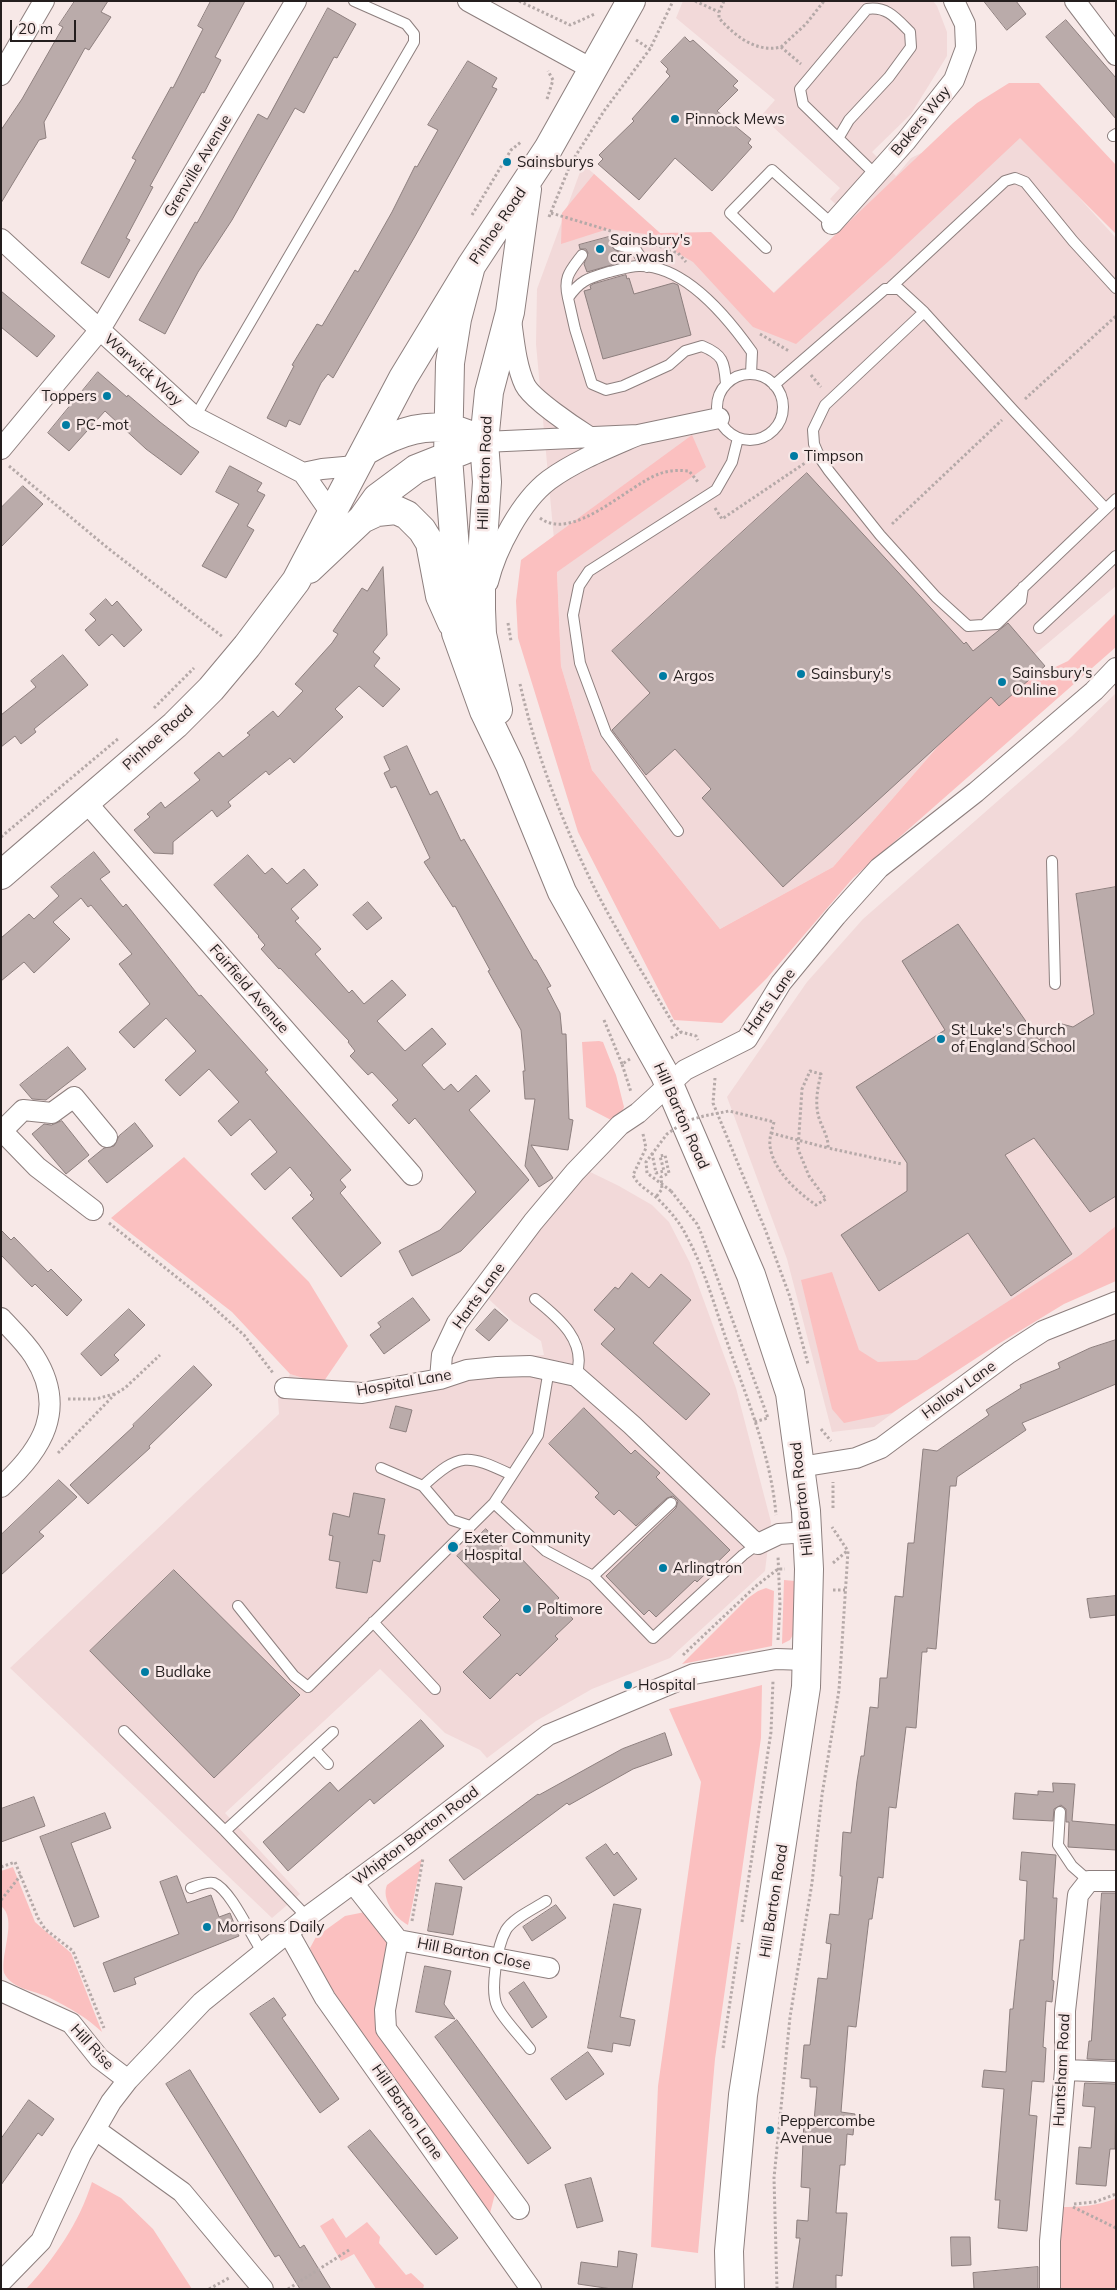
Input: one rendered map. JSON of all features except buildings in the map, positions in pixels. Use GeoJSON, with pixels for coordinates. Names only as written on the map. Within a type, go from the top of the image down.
{"type":"FeatureCollection","features":[{"type":"Feature","properties":{"kind":"main road","name":"Pinhoe Road"},"geometry":{"type":"LineString","coordinates":[[296,581],[403,378],[471,266],[529,181],[631,1]]}},
{"type":"Feature","properties":{"kind":"main road","name":"Hill Barton Road"},"geometry":{"type":"LineString","coordinates":[[510,765],[482,634],[481,572],[487,482],[484,442],[490,392],[510,312],[529,181]]}},
{"type":"Feature","properties":{"kind":"main road","name":"Hill Barton Road"},"geometry":{"type":"LineString","coordinates":[[471,266],[457,319],[450,363],[448,457],[458,589],[456,633],[484,711],[510,765],[562,892],[669,1084],[751,1275],[790,1393],[800,1467],[809,1569],[806,1687],[743,2095],[730,2251],[730,2289]]}},
{"type":"Feature","properties":{"kind":"main road"},"geometry":{"type":"LineString","coordinates":[[360,459],[390,436],[410,429],[450,427],[484,442]]}},
{"type":"Feature","properties":{"kind":"main road","name":"Pinhoe Road"},"geometry":{"type":"LineString","coordinates":[[1,875],[175,724],[211,689],[247,646],[296,581],[362,519],[377,498],[416,469],[484,442]]}},
{"type":"Feature","properties":{"kind":"main road","name":"Pinhoe Road"},"geometry":{"type":"LineString","coordinates":[[362,519],[377,512],[396,510],[407,514],[422,530],[430,543],[440,596],[456,633]]}},
{"type":"Feature","properties":{"kind":"street"},"geometry":{"type":"LineString","coordinates":[[1,75],[44,1]]}},
{"type":"Feature","properties":{"kind":"street","name":"Grenville Avenue"},"geometry":{"type":"LineString","coordinates":[[1,449],[99,331],[296,1]]}},
{"type":"Feature","properties":{"kind":"street"},"geometry":{"type":"LineString","coordinates":[[468,1],[592,69]]}},
{"type":"Feature","properties":{"kind":"street","name":"Bakers Way"},"geometry":{"type":"LineString","coordinates":[[832,224],[906,141],[954,80],[966,48],[964,24],[954,1]]}},
{"type":"Feature","properties":{"kind":"street"},"geometry":{"type":"LineString","coordinates":[[1075,1],[1116,55]]}},
{"type":"Feature","properties":{"kind":"street","name":"Warwick Way"},"geometry":{"type":"LineString","coordinates":[[1,239],[99,331],[195,417],[303,473],[331,512]]}},
{"type":"Feature","properties":{"kind":"street"},"geometry":{"type":"LineString","coordinates":[[510,312],[517,356],[526,386],[563,421],[588,436]]}},
{"type":"Feature","properties":{"kind":"street"},"geometry":{"type":"LineString","coordinates":[[484,442],[519,442],[588,436],[638,435],[719,418]]}},
{"type":"Feature","properties":{"kind":"street"},"geometry":{"type":"LineString","coordinates":[[481,609],[492,564],[506,533],[525,505],[548,481],[586,458],[638,435]]}},
{"type":"Feature","properties":{"kind":"street"},"geometry":{"type":"LineString","coordinates":[[303,473],[360,459]]}},
{"type":"Feature","properties":{"kind":"street","name":"Harts Lane"},"geometry":{"type":"LineString","coordinates":[[440,1379],[442,1354],[457,1323],[533,1222],[575,1172],[620,1125],[638,1113],[685,1070],[746,1038],[781,984],[836,916],[879,868],[976,792],[1094,691],[1116,668]]}},
{"type":"Feature","properties":{"kind":"street","name":"Fairfield Avenue"},"geometry":{"type":"LineString","coordinates":[[86,802],[412,1176]]}},
{"type":"Feature","properties":{"kind":"street"},"geometry":{"type":"LineString","coordinates":[[93,1210],[37,1167],[2,1130],[23,1110],[52,1113],[74,1097],[107,1137]]}},
{"type":"Feature","properties":{"kind":"street","name":"Hollow Lane"},"geometry":{"type":"LineString","coordinates":[[800,1467],[856,1458],[881,1448],[1009,1353],[1043,1331],[1116,1302]]}},
{"type":"Feature","properties":{"kind":"street"},"geometry":{"type":"LineString","coordinates":[[1,1318],[34,1355],[44,1375],[51,1405],[44,1437],[32,1456],[1,1487]]}},
{"type":"Feature","properties":{"kind":"street","name":"Hospital Lane"},"geometry":{"type":"LineString","coordinates":[[285,1388],[362,1393],[440,1379],[467,1370],[497,1367],[530,1366],[576,1376],[632,1425],[728,1518],[758,1544]]}},
{"type":"Feature","properties":{"kind":"street"},"geometry":{"type":"LineString","coordinates":[[758,1544],[779,1534],[807,1532]]}},
{"type":"Feature","properties":{"kind":"street","name":"Whipton Barton Road"},"geometry":{"type":"LineString","coordinates":[[1,2282],[41,2240],[81,2154],[111,2102],[128,2080],[202,2002],[307,1917],[548,1735],[694,1674],[776,1659],[806,1660]]}},
{"type":"Feature","properties":{"kind":"street"},"geometry":{"type":"LineString","coordinates":[[1089,1881],[1116,1881]]}},
{"type":"Feature","properties":{"kind":"street","name":"Huntsham Road"},"geometry":{"type":"LineString","coordinates":[[1050,2289],[1050,2241],[1065,2070],[1064,2012],[1078,1895],[1089,1881]]}},
{"type":"Feature","properties":{"kind":"street"},"geometry":{"type":"LineString","coordinates":[[353,1883],[403,1940]]}},
{"type":"Feature","properties":{"kind":"street","name":"Hill Barton Lane"},"geometry":{"type":"LineString","coordinates":[[288,1932],[326,1998],[531,2289]]}},
{"type":"Feature","properties":{"kind":"street","name":"Hill Barton Close"},"geometry":{"type":"LineString","coordinates":[[403,1940],[549,1968]]}},
{"type":"Feature","properties":{"kind":"street","name":"Hill Barton Lane"},"geometry":{"type":"LineString","coordinates":[[403,1940],[385,2010],[386,2028],[519,2208]]}},
{"type":"Feature","properties":{"kind":"street","name":"Hill Rise"},"geometry":{"type":"LineString","coordinates":[[1,1991],[71,2023],[99,2058],[128,2080]]}},
{"type":"Feature","properties":{"kind":"street"},"geometry":{"type":"LineString","coordinates":[[1065,2070],[1116,2072]]}},
{"type":"Feature","properties":{"kind":"street"},"geometry":{"type":"LineString","coordinates":[[96,2130],[182,2192],[263,2289]]}},
{"type":"Feature","properties":{"kind":"lane"},"geometry":{"type":"LineString","coordinates":[[195,417],[414,42],[414,34],[406,24],[354,1]]}},
{"type":"Feature","properties":{"kind":"lane"},"geometry":{"type":"LineString","coordinates":[[839,137],[849,120],[889,77],[911,47],[910,32],[889,11],[878,8],[867,9],[800,89],[803,104],[876,175]]}},
{"type":"Feature","properties":{"kind":"lane"},"geometry":{"type":"LineString","coordinates":[[766,248],[730,213],[772,170],[832,224]]}},
{"type":"Feature","properties":{"kind":"lane"},"geometry":{"type":"LineString","coordinates":[[774,385],[884,289],[891,287],[987,196],[1005,181],[1015,178],[1026,182],[1073,241],[1116,288]]}},
{"type":"Feature","properties":{"kind":"lane"},"geometry":{"type":"LineString","coordinates":[[618,245],[636,250],[647,267]]}},
{"type":"Feature","properties":{"kind":"lane"},"geometry":{"type":"LineString","coordinates":[[582,255],[567,277],[565,285],[574,329],[592,384],[606,390],[624,386],[669,365],[685,351],[702,346],[717,353],[724,363],[726,384]]}},
{"type":"Feature","properties":{"kind":"lane"},"geometry":{"type":"LineString","coordinates":[[568,298],[577,284],[596,276],[639,266],[661,269],[680,278],[702,294],[722,314],[752,352],[751,374]]}},
{"type":"Feature","properties":{"kind":"lane"},"geometry":{"type":"LineString","coordinates":[[891,287],[899,289],[924,312],[1012,410],[1105,508]]}},
{"type":"Feature","properties":{"kind":"lane"},"geometry":{"type":"LineString","coordinates":[[924,312],[824,405],[813,430],[814,444],[820,458],[880,535],[936,597],[968,626],[985,624],[1116,499]]}},
{"type":"Feature","properties":{"kind":"lane"},"geometry":{"type":"LineString","coordinates":[[751,374],[761,376],[774,385],[780,394],[782,405],[781,416],[777,425],[760,438],[738,438],[723,426],[719,418],[718,400],[726,384],[733,378],[751,374]]}},
{"type":"Feature","properties":{"kind":"lane"},"geometry":{"type":"LineString","coordinates":[[678,831],[606,733],[580,663],[573,615],[579,586],[589,571],[716,490],[732,462],[738,438]]}},
{"type":"Feature","properties":{"kind":"lane"},"geometry":{"type":"LineString","coordinates":[[1039,628],[1116,556]]}},
{"type":"Feature","properties":{"kind":"lane"},"geometry":{"type":"LineString","coordinates":[[1052,861],[1055,984]]}},
{"type":"Feature","properties":{"kind":"lane"},"geometry":{"type":"LineString","coordinates":[[535,1299],[559,1318],[570,1334],[579,1353],[580,1365],[576,1376]]}},
{"type":"Feature","properties":{"kind":"lane"},"geometry":{"type":"LineString","coordinates":[[238,1606],[294,1676],[308,1687],[494,1503],[538,1435],[550,1369]]}},
{"type":"Feature","properties":{"kind":"lane"},"geometry":{"type":"LineString","coordinates":[[423,1486],[455,1460],[472,1459],[492,1464],[512,1474]]}},
{"type":"Feature","properties":{"kind":"lane"},"geometry":{"type":"LineString","coordinates":[[381,1468],[423,1486],[452,1520],[470,1526]]}},
{"type":"Feature","properties":{"kind":"lane"},"geometry":{"type":"LineString","coordinates":[[494,1503],[522,1531],[546,1551],[593,1576],[653,1638],[743,1555],[758,1544]]}},
{"type":"Feature","properties":{"kind":"lane"},"geometry":{"type":"LineString","coordinates":[[593,1576],[671,1503]]}},
{"type":"Feature","properties":{"kind":"lane"},"geometry":{"type":"LineString","coordinates":[[373,1622],[435,1689]]}},
{"type":"Feature","properties":{"kind":"lane"},"geometry":{"type":"LineString","coordinates":[[124,1731],[225,1831],[307,1917]]}},
{"type":"Feature","properties":{"kind":"lane"},"geometry":{"type":"LineString","coordinates":[[225,1831],[333,1732]]}},
{"type":"Feature","properties":{"kind":"lane"},"geometry":{"type":"LineString","coordinates":[[315,1750],[328,1764]]}},
{"type":"Feature","properties":{"kind":"lane"},"geometry":{"type":"LineString","coordinates":[[1060,1812],[1058,1845],[1072,1866],[1089,1881]]}},
{"type":"Feature","properties":{"kind":"lane"},"geometry":{"type":"LineString","coordinates":[[191,1888],[214,1883],[229,1896],[262,1953]]}},
{"type":"Feature","properties":{"kind":"lane"},"geometry":{"type":"LineString","coordinates":[[530,2049],[497,2006],[494,1985],[497,1959],[506,1930],[516,1920],[546,1901]]}},
{"type":"Feature","properties":{"kind":"path"},"geometry":{"type":"LineString","coordinates":[[519,1],[562,22]]}},
{"type":"Feature","properties":{"kind":"path"},"geometry":{"type":"LineString","coordinates":[[548,220],[571,163],[604,111],[650,49],[673,1]]}},
{"type":"Feature","properties":{"kind":"path"},"geometry":{"type":"LineString","coordinates":[[695,1],[719,12]]}},
{"type":"Feature","properties":{"kind":"path"},"geometry":{"type":"LineString","coordinates":[[724,1],[719,12],[719,18],[737,36],[753,45],[773,49],[781,47],[806,24],[824,1]]}},
{"type":"Feature","properties":{"kind":"path"},"geometry":{"type":"LineString","coordinates":[[781,47],[812,73]]}},
{"type":"Feature","properties":{"kind":"path"},"geometry":{"type":"LineString","coordinates":[[880,535],[1012,410],[1116,316]]}},
{"type":"Feature","properties":{"kind":"path"},"geometry":{"type":"LineString","coordinates":[[1,459],[108,549],[224,637]]}},
{"type":"Feature","properties":{"kind":"path"},"geometry":{"type":"LineString","coordinates":[[507,617],[512,647]]}},
{"type":"Feature","properties":{"kind":"path"},"geometry":{"type":"LineString","coordinates":[[518,678],[531,730],[547,777],[594,887],[674,1025],[681,1032],[622,1064],[638,1113],[646,1148],[633,1175],[637,1183],[656,1197],[677,1219],[688,1238],[754,1422],[774,1492],[779,1534],[780,1606],[776,1659]]}},
{"type":"Feature","properties":{"kind":"path"},"geometry":{"type":"LineString","coordinates":[[754,1422],[768,1418],[697,1224],[671,1191],[647,1173],[646,1162],[667,1134],[686,1122],[729,1111],[774,1122],[770,1146],[777,1164],[787,1179],[804,1196],[816,1204],[826,1199],[809,1176],[798,1149],[802,1089],[805,1079],[810,1072],[822,1074],[817,1090],[817,1111],[828,1142],[828,1148]]}},
{"type":"Feature","properties":{"kind":"path"},"geometry":{"type":"LineString","coordinates":[[771,1134],[902,1164]]}},
{"type":"Feature","properties":{"kind":"path"},"geometry":{"type":"LineString","coordinates":[[652,1154],[656,1173],[664,1171],[660,1156],[665,1155],[669,1173],[661,1177],[662,1189],[656,1197]]}},
{"type":"Feature","properties":{"kind":"path"},"geometry":{"type":"LineString","coordinates":[[93,1210],[204,1299],[244,1335],[285,1388]]}},
{"type":"Feature","properties":{"kind":"path"},"geometry":{"type":"LineString","coordinates":[[32,1456],[54,1457],[115,1394],[125,1388],[160,1355]]}},
{"type":"Feature","properties":{"kind":"path"},"geometry":{"type":"LineString","coordinates":[[50,1398],[96,1399],[115,1394]]}},
{"type":"Feature","properties":{"kind":"path"},"geometry":{"type":"LineString","coordinates":[[832,1509],[833,1462]]}},
{"type":"Feature","properties":{"kind":"path"},"geometry":{"type":"LineString","coordinates":[[777,2289],[774,2178],[790,2017],[812,1883],[822,1795],[839,1690],[848,1551],[832,1528],[832,1518]]}},
{"type":"Feature","properties":{"kind":"path"},"geometry":{"type":"LineString","coordinates":[[832,1570],[833,1563],[848,1551]]}},
{"type":"Feature","properties":{"kind":"path"},"geometry":{"type":"LineString","coordinates":[[768,1678],[774,1679]]}},
{"type":"Feature","properties":{"kind":"path"},"geometry":{"type":"LineString","coordinates":[[403,1940],[424,1851],[416,1857]]}},
{"type":"Feature","properties":{"kind":"path"},"geometry":{"type":"LineString","coordinates":[[1,1867],[15,1862],[38,1918],[45,1929],[73,1951],[108,2038],[99,2058]]}},
{"type":"Feature","properties":{"kind":"path"},"geometry":{"type":"LineString","coordinates":[[1,1900],[21,1875]]}},
{"type":"Feature","properties":{"kind":"path"},"geometry":{"type":"LineString","coordinates":[[1116,2194],[1095,2202],[1069,2206],[1116,2228]]}},
{"type":"Feature","properties":{"kind":"path"},"geometry":{"type":"LineString","coordinates":[[288,2289],[349,2250]]}},
{"type":"Feature","properties":{"kind":"shaded area"},"geometry":{"type":"Polygon","coordinates":[[[683,1],[933,1],[937,6],[947,32],[947,56],[911,114],[872,152],[896,176],[911,158],[993,119],[1012,124],[1116,238],[1116,586],[973,706],[833,867],[720,929],[592,770],[561,666],[557,572],[536,344],[537,289],[583,164],[660,233],[755,310],[852,219],[830,199],[840,188],[761,116],[775,100],[676,18],[683,1]]]}},
{"type":"Feature","properties":{"kind":"shaded area"},"geometry":{"type":"Polygon","coordinates":[[[1009,83],[1039,83],[1116,165],[1116,234],[1020,138],[890,260],[796,344],[753,327],[693,262],[645,234],[608,229],[561,244],[562,213],[594,174],[660,233],[711,232],[774,293],[953,123],[977,103],[1009,83]]]}},
{"type":"Feature","properties":{"kind":"shaded area"},"geometry":{"type":"Polygon","coordinates":[[[692,435],[706,467],[557,572],[561,666],[592,770],[720,929],[833,867],[973,706],[1068,661],[1116,613],[1116,647],[853,878],[767,978],[722,1023],[674,1020],[578,832],[518,638],[516,601],[521,560],[692,435]]]}},
{"type":"Feature","properties":{"kind":"shaded area","name":"St Luke's Church of England School"},"geometry":{"type":"Polygon","coordinates":[[[1116,693],[1116,1265],[1035,1307],[874,1427],[832,1432],[787,1259],[727,1097],[807,982],[863,919],[1072,736],[1116,693]]]}},
{"type":"Feature","properties":{"kind":"shaded area"},"geometry":{"type":"Polygon","coordinates":[[[582,1042],[603,1042],[616,1075],[624,1107],[622,1112],[611,1120],[586,1107],[582,1042]]]}},
{"type":"Feature","properties":{"kind":"shaded area"},"geometry":{"type":"Polygon","coordinates":[[[184,1157],[309,1282],[348,1346],[322,1384],[290,1374],[232,1312],[111,1218],[184,1157]]]}},
{"type":"Feature","properties":{"kind":"shaded area","name":"Exeter Community Hospital"},"geometry":{"type":"Polygon","coordinates":[[[582,1168],[652,1205],[669,1222],[690,1263],[736,1388],[771,1522],[765,1571],[670,1658],[592,1689],[536,1721],[487,1758],[480,1750],[445,1733],[380,1669],[225,1813],[300,1894],[272,1918],[10,1668],[279,1414],[278,1399],[290,1374],[322,1384],[364,1384],[500,1357],[544,1355],[541,1341],[513,1322],[478,1289],[582,1168]]]}},
{"type":"Feature","properties":{"kind":"shaded area"},"geometry":{"type":"Polygon","coordinates":[[[1116,1226],[1116,1281],[1064,1304],[892,1413],[844,1423],[832,1409],[801,1280],[832,1272],[859,1350],[878,1362],[917,1360],[1080,1255],[1116,1226]]]}},
{"type":"Feature","properties":{"kind":"shaded area"},"geometry":{"type":"Polygon","coordinates":[[[784,1580],[795,1581],[794,1633],[790,1640],[782,1644],[784,1580]]]}},
{"type":"Feature","properties":{"kind":"shaded area"},"geometry":{"type":"Polygon","coordinates":[[[766,1588],[774,1591],[772,1646],[682,1664],[748,1598],[766,1588]]]}},
{"type":"Feature","properties":{"kind":"shaded area"},"geometry":{"type":"Polygon","coordinates":[[[762,1685],[761,1738],[715,2059],[698,2253],[651,2247],[658,2086],[701,1782],[669,1709],[762,1685]]]}},
{"type":"Feature","properties":{"kind":"shaded area"},"geometry":{"type":"Polygon","coordinates":[[[422,1859],[408,1925],[398,1918],[390,1908],[386,1896],[387,1885],[422,1859]]]}},
{"type":"Feature","properties":{"kind":"shaded area"},"geometry":{"type":"Polygon","coordinates":[[[13,1867],[35,1922],[71,1953],[102,2032],[84,2017],[64,2005],[13,1983],[4,1973],[3,1965],[8,1919],[6,1912],[1,1906],[1,1871],[13,1867]]]}},
{"type":"Feature","properties":{"kind":"shaded area"},"geometry":{"type":"Polygon","coordinates":[[[365,1912],[383,1932],[388,1948],[384,2043],[495,2194],[489,2217],[318,1970],[310,1948],[316,1937],[345,1916],[365,1912]]]}},
{"type":"Feature","properties":{"kind":"shaded area"},"geometry":{"type":"Polygon","coordinates":[[[92,2182],[121,2198],[153,2229],[192,2289],[26,2289],[47,2265],[65,2239],[80,2212],[92,2182]]]}},
{"type":"Feature","properties":{"kind":"shaded area"},"geometry":{"type":"Polygon","coordinates":[[[1116,2198],[1116,2289],[1060,2289],[1059,2239],[1062,2207],[1089,2206],[1116,2198]]]}},
{"type":"Feature","properties":{"kind":"shaded area"},"geometry":{"type":"Polygon","coordinates":[[[333,2218],[346,2238],[367,2222],[380,2237],[379,2243],[406,2275],[411,2273],[424,2285],[423,2289],[376,2289],[354,2254],[341,2261],[320,2226],[333,2218]]]}},
{"type":"Feature","properties":{"kind":"place","name":"Pinnock Mews"},"geometry":{"type":"Point","coordinates":[675,119]}},
{"type":"Feature","properties":{"kind":"place","name":"Sainsburys"},"geometry":{"type":"Point","coordinates":[507,162]}},
{"type":"Feature","properties":{"kind":"place","name":"Sainsbury's car wash"},"geometry":{"type":"Point","coordinates":[600,249]}},
{"type":"Feature","properties":{"kind":"place","name":"Toppers"},"geometry":{"type":"Point","coordinates":[107,396]}},
{"type":"Feature","properties":{"kind":"place","name":"PC-mot"},"geometry":{"type":"Point","coordinates":[66,425]}},
{"type":"Feature","properties":{"kind":"place","name":"Timpson"},"geometry":{"type":"Point","coordinates":[794,456]}},
{"type":"Feature","properties":{"kind":"place","name":"Sainsbury's"},"geometry":{"type":"Point","coordinates":[801,674]}},
{"type":"Feature","properties":{"kind":"place","name":"Argos"},"geometry":{"type":"Point","coordinates":[663,676]}},
{"type":"Feature","properties":{"kind":"place","name":"Sainsbury's Online"},"geometry":{"type":"Point","coordinates":[1002,682]}},
{"type":"Feature","properties":{"kind":"place","name":"St Luke's Church of England School"},"geometry":{"type":"Point","coordinates":[941,1039]}},
{"type":"Feature","properties":{"kind":"place","name":"Exeter Community Hospital"},"geometry":{"type":"Point","coordinates":[453,1547]}},
{"type":"Feature","properties":{"kind":"place","name":"Arlingtron"},"geometry":{"type":"Point","coordinates":[663,1568]}},
{"type":"Feature","properties":{"kind":"place","name":"Poltimore"},"geometry":{"type":"Point","coordinates":[527,1609]}},
{"type":"Feature","properties":{"kind":"place","name":"Budlake"},"geometry":{"type":"Point","coordinates":[145,1672]}},
{"type":"Feature","properties":{"kind":"place","name":"Hospital"},"geometry":{"type":"Point","coordinates":[628,1685]}},
{"type":"Feature","properties":{"kind":"place","name":"Morrisons Daily"},"geometry":{"type":"Point","coordinates":[207,1927]}},
{"type":"Feature","properties":{"kind":"place","name":"Peppercombe Avenue"},"geometry":{"type":"Point","coordinates":[770,2130]}}]}
